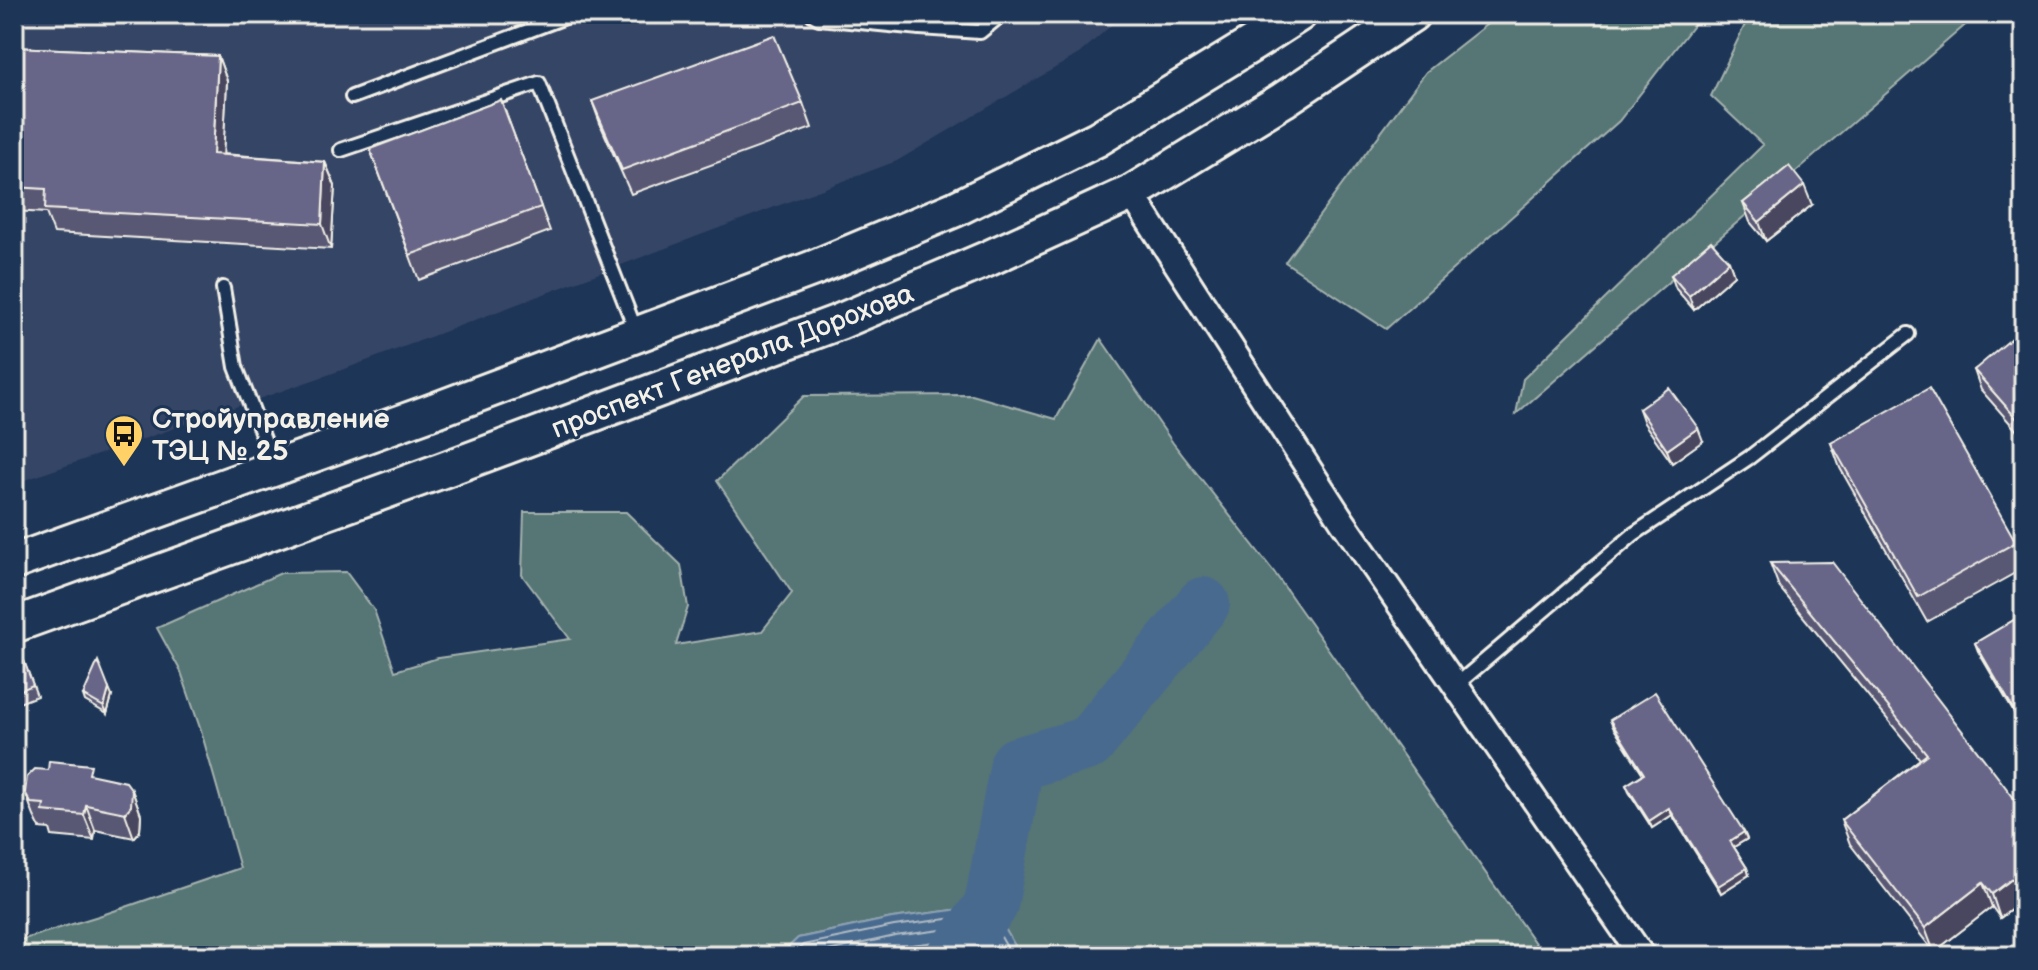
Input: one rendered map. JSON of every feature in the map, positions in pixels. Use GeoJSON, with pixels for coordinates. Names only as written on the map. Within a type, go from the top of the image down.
{"type":"FeatureCollection","features":[{"type":"Feature","properties":{"kind":"main road","name":"проспект Генерала Дорохова"},"geometry":{"type":"LineString","coordinates":[[14,562],[814,268],[955,209],[1097,139],[1299,14]]}},
{"type":"Feature","properties":{"kind":"main road","name":"проспект Генерала Дорохова"},"geometry":{"type":"LineString","coordinates":[[14,625],[443,470],[839,322],[987,259],[1131,193],[1283,100],[1412,14]]}},
{"type":"Feature","properties":{"kind":"street"},"geometry":{"type":"LineString","coordinates":[[1131,193],[1343,522],[1642,956]]}},
{"type":"Feature","properties":{"kind":"lane"},"geometry":{"type":"LineString","coordinates":[[352,97],[568,14]]}},
{"type":"Feature","properties":{"kind":"lane"},"geometry":{"type":"LineString","coordinates":[[812,14],[819,18],[980,32],[1002,14]]}},
{"type":"Feature","properties":{"kind":"lane"},"geometry":{"type":"LineString","coordinates":[[920,28],[939,14]]}},
{"type":"Feature","properties":{"kind":"lane"},"geometry":{"type":"LineString","coordinates":[[341,150],[539,83],[637,334]]}},
{"type":"Feature","properties":{"kind":"lane"},"geometry":{"type":"LineString","coordinates":[[223,288],[236,367],[275,468]]}},
{"type":"Feature","properties":{"kind":"lane"},"geometry":{"type":"LineString","coordinates":[[1455,686],[1634,534],[1750,457],[1908,334]]}},
{"type":"Feature","properties":{"kind":"shaded area"},"geometry":{"type":"Polygon","coordinates":[[[14,14],[1124,14],[1079,54],[897,161],[345,369],[14,484],[14,14]]]}},
{"type":"Feature","properties":{"kind":"green space"},"geometry":{"type":"Polygon","coordinates":[[[1500,14],[1702,14],[1619,121],[1386,329],[1285,262],[1426,72],[1500,14]]]}},
{"type":"Feature","properties":{"kind":"green space"},"geometry":{"type":"Polygon","coordinates":[[[1750,14],[1978,14],[1516,414],[1523,379],[1763,145],[1711,96],[1750,14]]]}},
{"type":"Feature","properties":{"kind":"green space"},"geometry":{"type":"Polygon","coordinates":[[[1101,339],[1173,443],[1274,572],[1544,956],[1021,956],[991,905],[892,918],[798,938],[779,956],[14,956],[14,942],[240,868],[181,672],[157,628],[281,573],[346,572],[374,610],[395,671],[438,658],[570,639],[522,575],[524,512],[626,512],[681,565],[688,607],[676,645],[762,631],[792,593],[717,481],[804,396],[972,395],[1056,419],[1101,339]]]}},
{"type":"Feature","properties":{"kind":"water"},"geometry":{"type":"Polygon","coordinates":[[[991,905],[1021,956],[779,956],[798,938],[892,918],[991,905]]]}},
{"type":"Feature","properties":{"kind":"building"},"geometry":{"type":"Polygon","coordinates":[[[774,35],[803,103],[622,170],[592,101],[774,35]]]}},
{"type":"Feature","properties":{"kind":"building"},"geometry":{"type":"Polygon","coordinates":[[[14,47],[218,56],[213,154],[325,162],[322,224],[45,209],[46,189],[14,187],[14,47]]]}},
{"type":"Feature","properties":{"kind":"building"},"geometry":{"type":"Polygon","coordinates":[[[501,100],[541,207],[410,255],[370,149],[501,100]]]}},
{"type":"Feature","properties":{"kind":"building"},"geometry":{"type":"Polygon","coordinates":[[[1789,166],[1804,185],[1759,222],[1743,203],[1789,166]]]}},
{"type":"Feature","properties":{"kind":"building"},"geometry":{"type":"Polygon","coordinates":[[[1711,241],[1729,261],[1689,296],[1671,275],[1711,241]]]}},
{"type":"Feature","properties":{"kind":"building"},"geometry":{"type":"Polygon","coordinates":[[[2018,333],[2024,339],[2024,427],[1974,370],[2018,333]]]}},
{"type":"Feature","properties":{"kind":"building"},"geometry":{"type":"Polygon","coordinates":[[[1669,388],[1698,428],[1667,450],[1639,409],[1669,388]]]}},
{"type":"Feature","properties":{"kind":"building"},"geometry":{"type":"Polygon","coordinates":[[[1929,388],[2016,542],[1918,597],[1831,443],[1929,388]]]}},
{"type":"Feature","properties":{"kind":"building"},"geometry":{"type":"Polygon","coordinates":[[[1832,562],[2024,811],[2024,884],[2017,875],[1992,894],[1983,883],[1925,928],[1841,820],[1927,754],[1770,563],[1832,562]]]}},
{"type":"Feature","properties":{"kind":"building"},"geometry":{"type":"Polygon","coordinates":[[[2024,614],[2024,727],[1975,643],[2024,614]]]}},
{"type":"Feature","properties":{"kind":"building"},"geometry":{"type":"Polygon","coordinates":[[[24,661],[33,685],[14,693],[14,665],[24,661]]]}},
{"type":"Feature","properties":{"kind":"building"},"geometry":{"type":"Polygon","coordinates":[[[98,661],[109,689],[104,707],[83,695],[98,661]]]}},
{"type":"Feature","properties":{"kind":"building"},"geometry":{"type":"Polygon","coordinates":[[[1655,692],[1744,832],[1730,841],[1747,868],[1718,886],[1669,808],[1649,821],[1626,785],[1644,774],[1610,720],[1655,692]]]}},
{"type":"Feature","properties":{"kind":"building"},"geometry":{"type":"Polygon","coordinates":[[[49,761],[91,765],[89,774],[126,782],[132,790],[131,806],[125,813],[86,805],[84,815],[43,811],[44,804],[31,803],[25,792],[27,777],[35,769],[48,770],[49,761]]]}},
{"type":"Feature","properties":{"kind":"waterway"},"geometry":{"type":"LineString","coordinates":[[954,956],[991,905],[1017,764],[1089,743],[1203,604]]}},
{"type":"Feature","properties":{"kind":"place","name":"Стройуправление ТЭЦ № 25"},"geometry":{"type":"Point","coordinates":[124,468]}}]}
